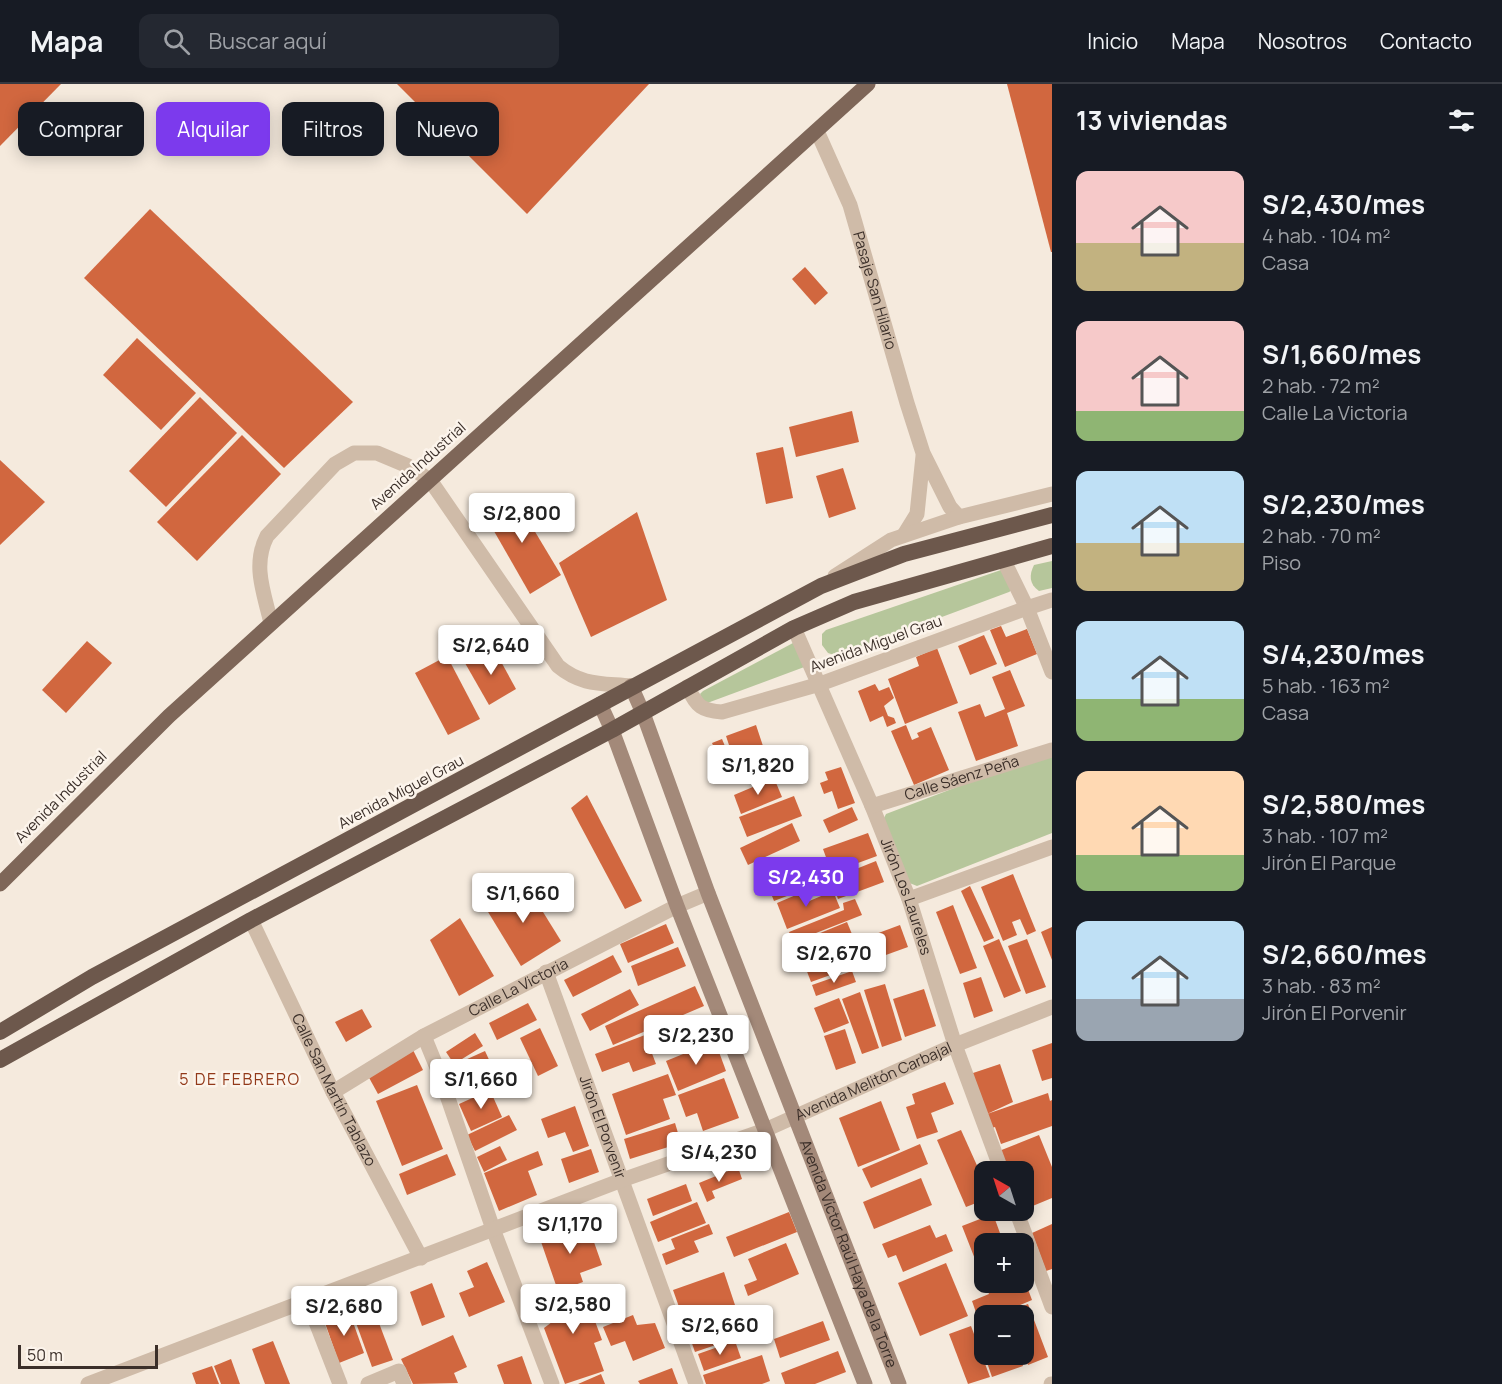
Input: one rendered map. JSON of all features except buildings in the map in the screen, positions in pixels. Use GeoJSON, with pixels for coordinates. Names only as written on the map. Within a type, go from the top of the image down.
{"type":"FeatureCollection","features":[{"type":"Feature","properties":{"kind":"highway","name":"Avenida Miguel Grau"},"geometry":{"type":"LineString","coordinates":[[0,1032],[92,977],[821,586],[904,554],[1052,515]]}},
{"type":"Feature","properties":{"kind":"highway"},"geometry":{"type":"LineString","coordinates":[[0,1060],[251,920],[612,730],[794,628],[854,602],[1052,546]]}},
{"type":"Feature","properties":{"kind":"main road","name":"Avenida Industrial"},"geometry":{"type":"LineString","coordinates":[[0,884],[169,716],[868,84]]}},
{"type":"Feature","properties":{"kind":"main road","name":"Avenida Víctor Raúl Haya de la Torre"},"geometry":{"type":"LineString","coordinates":[[631,686],[643,713],[708,893],[899,1384]]}},
{"type":"Feature","properties":{"kind":"main road"},"geometry":{"type":"LineString","coordinates":[[600,704],[864,1384]]}},
{"type":"Feature","properties":{"kind":"street","name":"Pasaje San Hilario"},"geometry":{"type":"LineString","coordinates":[[817,131],[850,205],[923,453],[950,507],[959,518]]}},
{"type":"Feature","properties":{"kind":"street"},"geometry":{"type":"LineString","coordinates":[[272,623],[258,561],[260,548],[267,536],[334,464],[354,453],[377,453],[408,466],[430,480],[558,666],[570,676],[584,682],[631,686]]}},
{"type":"Feature","properties":{"kind":"street","name":"Pasaje San Hilario"},"geometry":{"type":"LineString","coordinates":[[904,535],[917,514],[923,453]]}},
{"type":"Feature","properties":{"kind":"street","name":"Avenida Miguel Grau"},"geometry":{"type":"LineString","coordinates":[[821,586],[891,540],[959,518],[1052,494]]}},
{"type":"Feature","properties":{"kind":"street"},"geometry":{"type":"LineString","coordinates":[[1003,559],[1027,608],[1052,672]]}},
{"type":"Feature","properties":{"kind":"street","name":"Avenida Miguel Grau"},"geometry":{"type":"LineString","coordinates":[[687,687],[698,706],[708,711],[722,712],[820,684],[1052,600]]}},
{"type":"Feature","properties":{"kind":"street","name":"Jirón Los Laureles"},"geometry":{"type":"LineString","coordinates":[[794,628],[872,806],[909,899],[955,1045],[998,1161]]}},
{"type":"Feature","properties":{"kind":"street"},"geometry":{"type":"LineString","coordinates":[[599,682],[600,704]]}},
{"type":"Feature","properties":{"kind":"street","name":"Calle Sáenz Peña"},"geometry":{"type":"LineString","coordinates":[[872,806],[1052,750]]}},
{"type":"Feature","properties":{"kind":"street"},"geometry":{"type":"LineString","coordinates":[[909,899],[1052,847]]}},
{"type":"Feature","properties":{"kind":"street","name":"Calle La Victoria"},"geometry":{"type":"LineString","coordinates":[[333,1092],[424,1036],[677,906],[708,893]]}},
{"type":"Feature","properties":{"kind":"street","name":"Calle San Martín Tablazo"},"geometry":{"type":"LineString","coordinates":[[251,920],[333,1092],[421,1258]]}},
{"type":"Feature","properties":{"kind":"street","name":"Jirón El Porvenir"},"geometry":{"type":"LineString","coordinates":[[546,972],[696,1384]]}},
{"type":"Feature","properties":{"kind":"street","name":"Avenida Melitón Carbajal"},"geometry":{"type":"LineString","coordinates":[[88,1384],[113,1379],[307,1299],[421,1258],[622,1180],[765,1130],[955,1045],[1052,1007]]}},
{"type":"Feature","properties":{"kind":"street"},"geometry":{"type":"LineString","coordinates":[[424,1036],[493,1229],[552,1384]]}},
{"type":"Feature","properties":{"kind":"street"},"geometry":{"type":"LineString","coordinates":[[1020,1221],[1052,1307]]}},
{"type":"Feature","properties":{"kind":"street"},"geometry":{"type":"LineString","coordinates":[[307,1299],[340,1384]]}},
{"type":"Feature","properties":{"kind":"street"},"geometry":{"type":"LineString","coordinates":[[368,1384],[399,1371],[404,1384]]}},
{"type":"Feature","properties":{"kind":"green space"},"geometry":{"type":"Polygon","coordinates":[[[1052,561],[1052,588],[1039,591],[1032,582],[1032,569],[1034,565],[1052,561]]]}},
{"type":"Feature","properties":{"kind":"green space"},"geometry":{"type":"Polygon","coordinates":[[[1001,570],[1012,590],[1009,592],[837,656],[828,653],[822,645],[822,634],[826,630],[1001,570]]]}},
{"type":"Feature","properties":{"kind":"green space"},"geometry":{"type":"Polygon","coordinates":[[[793,643],[807,666],[704,703],[700,694],[703,691],[793,643]]]}},
{"type":"Feature","properties":{"kind":"green space"},"geometry":{"type":"Polygon","coordinates":[[[1044,754],[1052,756],[1052,833],[917,886],[907,882],[881,824],[886,814],[1044,754]]]}},
{"type":"Feature","properties":{"kind":"district","name":"5 DE FEBRERO"},"geometry":{"type":"Point","coordinates":[240,1079]}}]}
